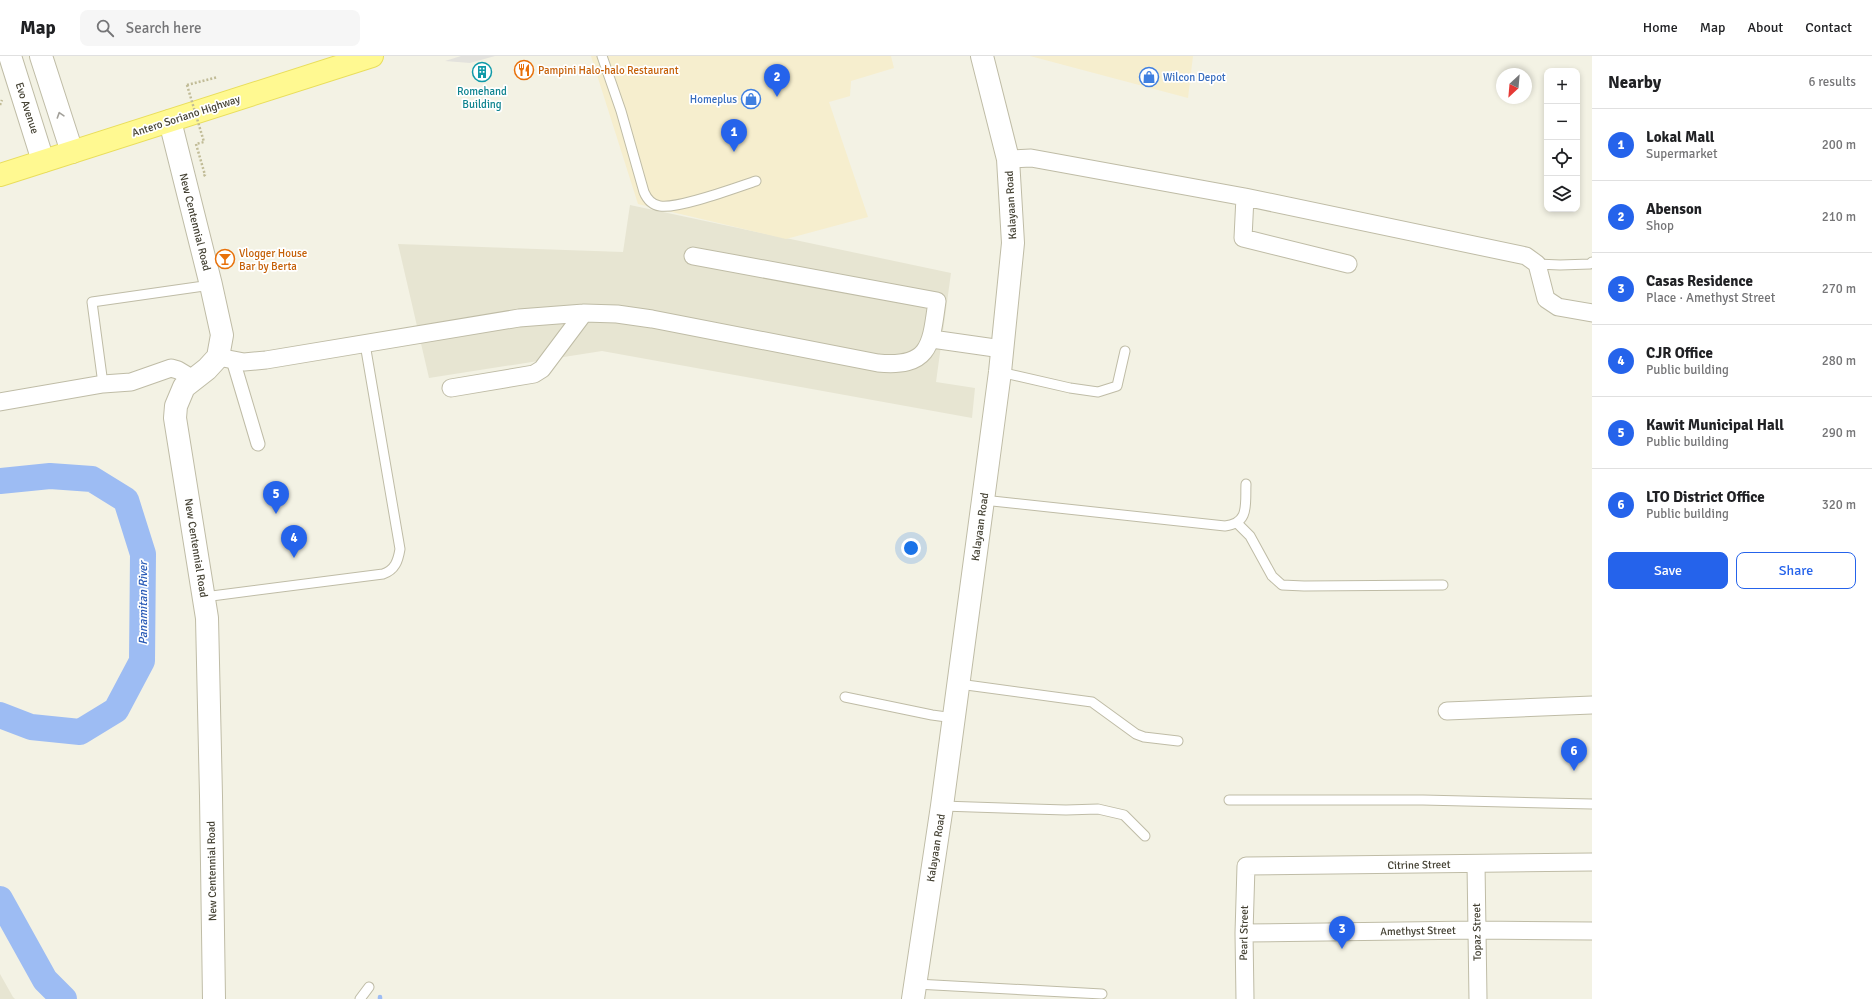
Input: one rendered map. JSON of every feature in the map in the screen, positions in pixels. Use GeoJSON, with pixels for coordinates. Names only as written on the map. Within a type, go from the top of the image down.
{"type":"FeatureCollection","features":[{"type":"Feature","properties":{"kind":"main road","name":"Antero Soriano Highway"},"geometry":{"type":"LineString","coordinates":[[0,175],[365,57]]}},
{"type":"Feature","properties":{"kind":"street","name":"Evo Avenue"},"geometry":{"type":"LineString","coordinates":[[10,56],[43,161]]}},
{"type":"Feature","properties":{"kind":"street"},"geometry":{"type":"LineString","coordinates":[[41,56],[72,152]]}},
{"type":"Feature","properties":{"kind":"street","name":"Kalayaan Road"},"geometry":{"type":"LineString","coordinates":[[914,991],[942,806],[1000,372],[1013,243],[1008,159],[982,56]]}},
{"type":"Feature","properties":{"kind":"street","name":"New Centennial Road"},"geometry":{"type":"LineString","coordinates":[[170,121],[211,284],[222,334],[225,359],[193,379],[184,387],[179,396],[175,418],[204,597],[206,618],[210,700],[214,999]]}},
{"type":"Feature","properties":{"kind":"street"},"geometry":{"type":"LineString","coordinates":[[1008,159],[1031,158],[1245,197],[1526,256],[1537,264],[1546,299],[1558,308],[1592,313]]}},
{"type":"Feature","properties":{"kind":"street"},"geometry":{"type":"LineString","coordinates":[[1245,197],[1243,238],[1348,264]]}},
{"type":"Feature","properties":{"kind":"street"},"geometry":{"type":"LineString","coordinates":[[225,359],[244,362],[266,360],[519,318],[584,313],[617,314],[652,319],[885,364],[903,364],[914,360],[922,354],[932,339],[937,301],[693,256]]}},
{"type":"Feature","properties":{"kind":"street"},"geometry":{"type":"LineString","coordinates":[[451,388],[534,374],[542,369],[584,313]]}},
{"type":"Feature","properties":{"kind":"street"},"geometry":{"type":"LineString","coordinates":[[932,339],[1002,349]]}},
{"type":"Feature","properties":{"kind":"street"},"geometry":{"type":"LineString","coordinates":[[225,359],[258,444]]}},
{"type":"Feature","properties":{"kind":"street"},"geometry":{"type":"LineString","coordinates":[[0,402],[103,384],[131,382],[171,368],[178,370],[193,379]]}},
{"type":"Feature","properties":{"kind":"street"},"geometry":{"type":"LineString","coordinates":[[1447,711],[1592,705]]}},
{"type":"Feature","properties":{"kind":"street","name":"Citrine Street"},"geometry":{"type":"LineString","coordinates":[[1246,866],[1592,862]]}},
{"type":"Feature","properties":{"kind":"street","name":"Topaz Street"},"geometry":{"type":"LineString","coordinates":[[1476,864],[1478,999]]}},
{"type":"Feature","properties":{"kind":"street","name":"Pearl Street"},"geometry":{"type":"LineString","coordinates":[[1245,999],[1244,933],[1246,866]]}},
{"type":"Feature","properties":{"kind":"street","name":"Amethyst Street"},"geometry":{"type":"LineString","coordinates":[[1244,933],[1476,930],[1592,931]]}},
{"type":"Feature","properties":{"kind":"lane"},"geometry":{"type":"LineString","coordinates":[[602,56],[623,118],[644,192],[650,201],[659,206],[677,205],[756,181]]}},
{"type":"Feature","properties":{"kind":"lane"},"geometry":{"type":"LineString","coordinates":[[1537,264],[1590,264],[1592,262]]}},
{"type":"Feature","properties":{"kind":"lane"},"geometry":{"type":"LineString","coordinates":[[103,384],[92,302],[211,284]]}},
{"type":"Feature","properties":{"kind":"lane"},"geometry":{"type":"LineString","coordinates":[[204,597],[383,574],[390,571],[398,561],[400,549],[365,344]]}},
{"type":"Feature","properties":{"kind":"lane"},"geometry":{"type":"LineString","coordinates":[[1000,372],[1070,388],[1098,392],[1117,386],[1125,351]]}},
{"type":"Feature","properties":{"kind":"lane"},"geometry":{"type":"LineString","coordinates":[[983,500],[1225,526],[1240,521],[1244,512],[1246,484]]}},
{"type":"Feature","properties":{"kind":"lane"},"geometry":{"type":"LineString","coordinates":[[1237,523],[1250,536],[1272,576],[1282,585],[1443,585]]}},
{"type":"Feature","properties":{"kind":"lane"},"geometry":{"type":"LineString","coordinates":[[958,684],[1092,702],[1136,734],[1144,737],[1178,742]]}},
{"type":"Feature","properties":{"kind":"lane"},"geometry":{"type":"LineString","coordinates":[[845,697],[932,715],[954,718]]}},
{"type":"Feature","properties":{"kind":"lane"},"geometry":{"type":"LineString","coordinates":[[1230,800],[1423,800],[1592,804]]}},
{"type":"Feature","properties":{"kind":"lane"},"geometry":{"type":"LineString","coordinates":[[942,806],[1066,810],[1098,809],[1124,814],[1146,836]]}},
{"type":"Feature","properties":{"kind":"lane"},"geometry":{"type":"LineString","coordinates":[[360,999],[369,987]]}},
{"type":"Feature","properties":{"kind":"lane"},"geometry":{"type":"LineString","coordinates":[[914,991],[1102,994]]}},
{"type":"Feature","properties":{"kind":"path"},"geometry":{"type":"LineString","coordinates":[[202,176],[205,175],[196,144],[204,142],[187,85],[218,77]]}},
{"type":"Feature","properties":{"kind":"path"},"geometry":{"type":"LineString","coordinates":[[0,105],[2,100]]}},
{"type":"Feature","properties":{"kind":"shaded area"},"geometry":{"type":"Polygon","coordinates":[[[461,56],[495,56],[470,63],[445,61],[461,56]]]}},
{"type":"Feature","properties":{"kind":"shaded area"},"geometry":{"type":"Polygon","coordinates":[[[591,56],[891,56],[894,68],[851,81],[850,96],[829,102],[868,217],[786,239],[638,204],[591,56]]]}},
{"type":"Feature","properties":{"kind":"shaded area","name":"Wilcon Depot"},"geometry":{"type":"Polygon","coordinates":[[[1030,56],[1193,56],[1188,98],[1030,56]]]}},
{"type":"Feature","properties":{"kind":"shaded area"},"geometry":{"type":"Polygon","coordinates":[[[630,205],[951,273],[936,382],[975,388],[972,418],[602,351],[429,378],[398,244],[623,252],[630,205]]]}},
{"type":"Feature","properties":{"kind":"shaded area"},"geometry":{"type":"Polygon","coordinates":[[[0,974],[13,997],[15,999],[0,999],[0,974]]]}},
{"type":"Feature","properties":{"kind":"waterway","name":"Panamitan River"},"geometry":{"type":"LineString","coordinates":[[0,481],[50,476],[92,479],[126,500],[143,554],[142,661],[116,710],[80,732],[31,727],[0,715]]}},
{"type":"Feature","properties":{"kind":"waterway","name":"Panamitan River"},"geometry":{"type":"LineString","coordinates":[[0,899],[45,980],[64,999]]}},
{"type":"Feature","properties":{"kind":"place","name":"Pampini Halo-halo Restaurant"},"geometry":{"type":"Point","coordinates":[524,70]}},
{"type":"Feature","properties":{"kind":"place","name":"Romehand Building"},"geometry":{"type":"Point","coordinates":[482,72]}},
{"type":"Feature","properties":{"kind":"place","name":"Wilcon Depot"},"geometry":{"type":"Point","coordinates":[1149,77]}},
{"type":"Feature","properties":{"kind":"place","name":"Abenson"},"geometry":{"type":"Point","coordinates":[777,97]}},
{"type":"Feature","properties":{"kind":"place","name":"Homeplus"},"geometry":{"type":"Point","coordinates":[751,99]}},
{"type":"Feature","properties":{"kind":"place","name":"Lokal Mall"},"geometry":{"type":"Point","coordinates":[734,152]}},
{"type":"Feature","properties":{"kind":"place","name":"Vlogger House Bar by Berta"},"geometry":{"type":"Point","coordinates":[225,259]}},
{"type":"Feature","properties":{"kind":"place","name":"Kawit Municipal Hall"},"geometry":{"type":"Point","coordinates":[276,514]}},
{"type":"Feature","properties":{"kind":"place","name":"CJR Office"},"geometry":{"type":"Point","coordinates":[294,558]}},
{"type":"Feature","properties":{"kind":"place","name":"LTO District Office"},"geometry":{"type":"Point","coordinates":[1574,771]}},
{"type":"Feature","properties":{"kind":"place","name":"Casas Residence"},"geometry":{"type":"Point","coordinates":[1342,949]}}]}
